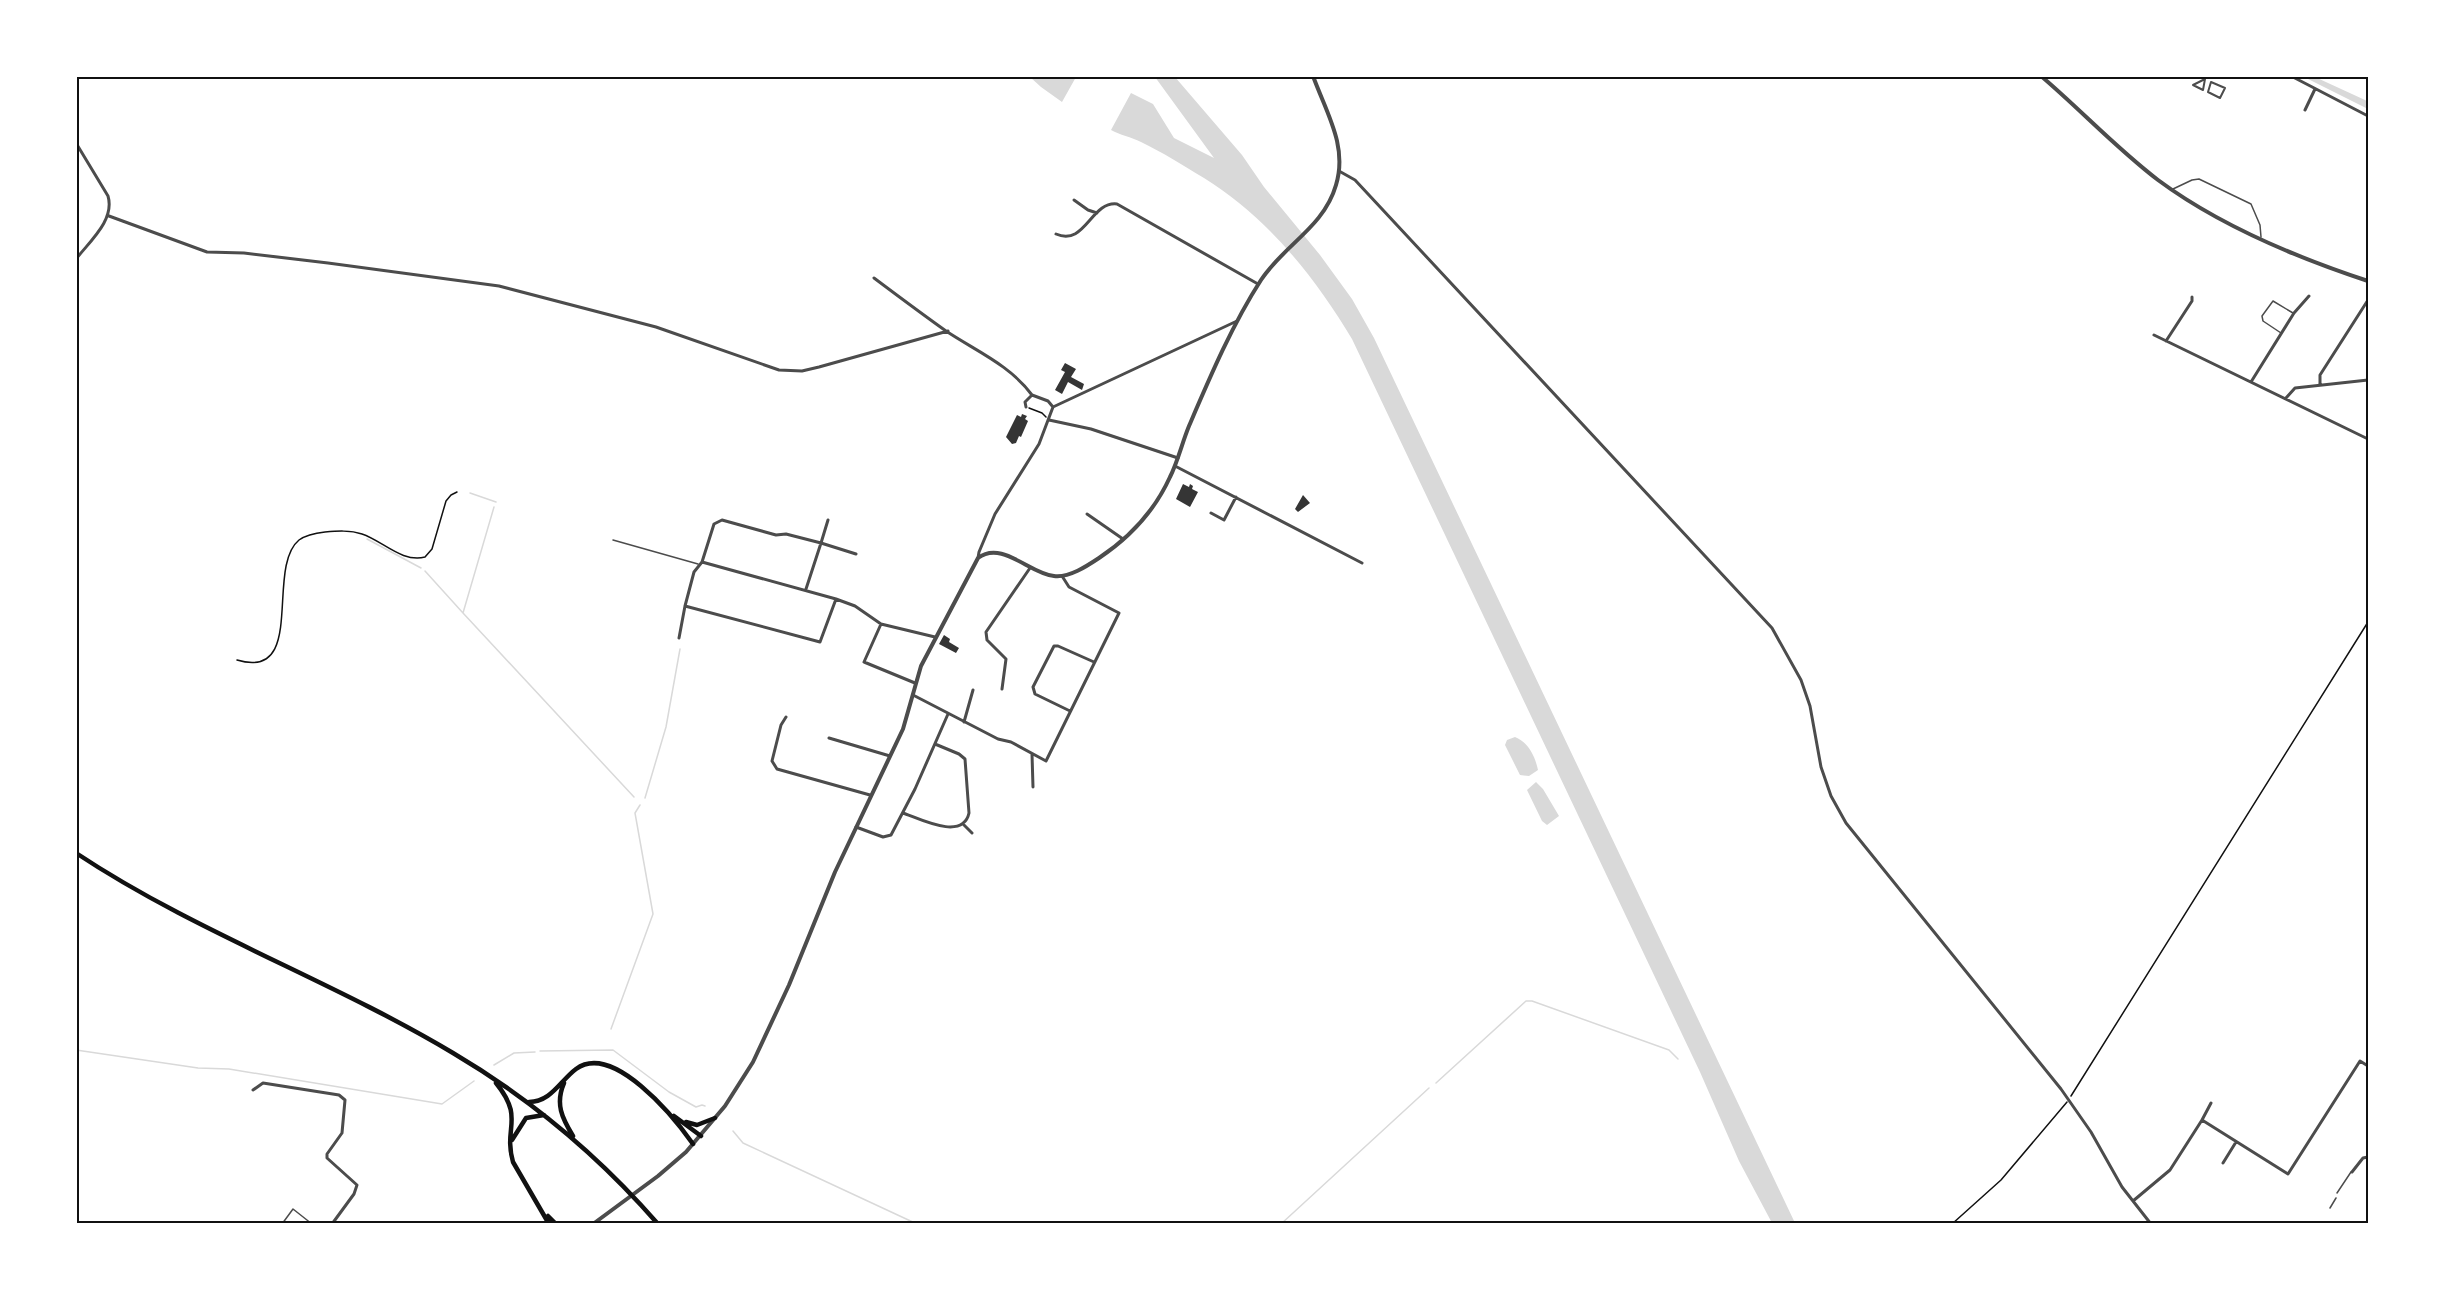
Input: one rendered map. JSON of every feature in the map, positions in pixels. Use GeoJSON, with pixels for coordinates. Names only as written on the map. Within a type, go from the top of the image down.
{"type":"FeatureCollection","features":[{"type":"Feature","properties":{"kind":"highway"},"geometry":{"type":"LineString","coordinates":[[76,853],[172,909],[401,1023],[492,1078],[528,1102],[576,1141],[606,1168],[658,1224]]}},
{"type":"Feature","properties":{"kind":"highway"},"geometry":{"type":"LineString","coordinates":[[528,1102],[543,1100],[585,1064],[596,1062],[608,1065],[628,1077],[669,1113],[693,1144]]}},
{"type":"Feature","properties":{"kind":"highway"},"geometry":{"type":"LineString","coordinates":[[492,1078],[506,1095],[512,1109],[511,1143],[515,1167],[546,1214],[555,1223]]}},
{"type":"Feature","properties":{"kind":"highway"},"geometry":{"type":"LineString","coordinates":[[565,1079],[559,1095],[559,1107],[576,1141]]}},
{"type":"Feature","properties":{"kind":"highway"},"geometry":{"type":"LineString","coordinates":[[669,1113],[683,1121],[700,1136]]}},
{"type":"Feature","properties":{"kind":"highway"},"geometry":{"type":"LineString","coordinates":[[511,1143],[526,1118],[544,1115]]}},
{"type":"Feature","properties":{"kind":"highway"},"geometry":{"type":"LineString","coordinates":[[683,1121],[697,1125],[715,1118]]}},
{"type":"Feature","properties":{"kind":"highway"},"geometry":{"type":"LineString","coordinates":[[546,1214],[549,1224]]}},
{"type":"Feature","properties":{"kind":"street"},"geometry":{"type":"LineString","coordinates":[[978,558],[986,553],[1000,554],[1030,568],[1053,576],[1062,576],[1087,566],[1123,539],[1150,510],[1175,466],[1205,391],[1258,284],[1269,268],[1321,217],[1337,183],[1338,150],[1334,128],[1313,76]]}},
{"type":"Feature","properties":{"kind":"street"},"geometry":{"type":"LineString","coordinates":[[2041,76],[2127,155],[2172,190],[2218,218],[2261,238],[2368,281]]}},
{"type":"Feature","properties":{"kind":"street"},"geometry":{"type":"LineString","coordinates":[[2291,76],[2368,116]]}},
{"type":"Feature","properties":{"kind":"street"},"geometry":{"type":"LineString","coordinates":[[2211,82],[2225,88],[2220,98],[2208,92],[2211,82]]}},
{"type":"Feature","properties":{"kind":"street"},"geometry":{"type":"LineString","coordinates":[[2305,110],[2315,89]]}},
{"type":"Feature","properties":{"kind":"street"},"geometry":{"type":"LineString","coordinates":[[76,143],[108,196],[111,206],[109,216],[76,259]]}},
{"type":"Feature","properties":{"kind":"street"},"geometry":{"type":"LineString","coordinates":[[1339,171],[1355,180],[1772,628],[1801,680],[1810,706],[1821,767],[1831,796],[1843,817],[2061,1089],[2091,1132],[2121,1186],[2151,1224]]}},
{"type":"Feature","properties":{"kind":"street"},"geometry":{"type":"LineString","coordinates":[[1074,200],[1088,210],[1097,213]]}},
{"type":"Feature","properties":{"kind":"street"},"geometry":{"type":"LineString","coordinates":[[1056,234],[1067,237],[1076,234],[1110,203],[1126,208],[1258,284]]}},
{"type":"Feature","properties":{"kind":"street"},"geometry":{"type":"LineString","coordinates":[[109,216],[207,252],[244,253],[308,260],[499,286],[656,327],[779,370],[802,371],[948,331]]}},
{"type":"Feature","properties":{"kind":"street"},"geometry":{"type":"LineString","coordinates":[[874,278],[1020,379],[1032,395],[1047,401],[1053,407]]}},
{"type":"Feature","properties":{"kind":"street"},"geometry":{"type":"LineString","coordinates":[[2251,382],[2294,313],[2309,296]]}},
{"type":"Feature","properties":{"kind":"street"},"geometry":{"type":"LineString","coordinates":[[2166,341],[2192,301],[2192,297]]}},
{"type":"Feature","properties":{"kind":"street"},"geometry":{"type":"LineString","coordinates":[[2320,384],[2320,375],[2368,300]]}},
{"type":"Feature","properties":{"kind":"street"},"geometry":{"type":"LineString","coordinates":[[593,1224],[649,1184],[693,1144],[740,1085],[762,1047],[835,872],[903,729],[915,683],[935,637],[978,558],[995,514],[1039,444],[1053,407],[1239,320]]}},
{"type":"Feature","properties":{"kind":"street"},"geometry":{"type":"LineString","coordinates":[[2154,335],[2368,439]]}},
{"type":"Feature","properties":{"kind":"street"},"geometry":{"type":"LineString","coordinates":[[2286,398],[2295,388],[2368,380]]}},
{"type":"Feature","properties":{"kind":"street"},"geometry":{"type":"LineString","coordinates":[[1026,407],[1025,402],[1032,395]]}},
{"type":"Feature","properties":{"kind":"street"},"geometry":{"type":"LineString","coordinates":[[1049,420],[1091,429],[1178,458]]}},
{"type":"Feature","properties":{"kind":"street"},"geometry":{"type":"LineString","coordinates":[[1175,466],[1362,563]]}},
{"type":"Feature","properties":{"kind":"street"},"geometry":{"type":"LineString","coordinates":[[1211,513],[1224,520],[1236,497]]}},
{"type":"Feature","properties":{"kind":"street"},"geometry":{"type":"LineString","coordinates":[[1086,514],[1123,539]]}},
{"type":"Feature","properties":{"kind":"street"},"geometry":{"type":"LineString","coordinates":[[679,638],[692,576],[701,563],[714,524],[722,519],[776,535],[786,534],[821,543],[856,555]]}},
{"type":"Feature","properties":{"kind":"street"},"geometry":{"type":"LineString","coordinates":[[806,590],[828,520]]}},
{"type":"Feature","properties":{"kind":"street"},"geometry":{"type":"LineString","coordinates":[[983,542],[986,553]]}},
{"type":"Feature","properties":{"kind":"street"},"geometry":{"type":"LineString","coordinates":[[701,563],[836,599],[855,606],[881,624],[935,637]]}},
{"type":"Feature","properties":{"kind":"street"},"geometry":{"type":"LineString","coordinates":[[1002,689],[1006,660],[987,640],[986,632],[1030,568]]}},
{"type":"Feature","properties":{"kind":"street"},"geometry":{"type":"LineString","coordinates":[[913,695],[1046,761],[1119,613],[1069,587],[1062,576]]}},
{"type":"Feature","properties":{"kind":"street"},"geometry":{"type":"LineString","coordinates":[[685,606],[820,642],[836,599]]}},
{"type":"Feature","properties":{"kind":"street"},"geometry":{"type":"LineString","coordinates":[[881,624],[864,662],[915,683]]}},
{"type":"Feature","properties":{"kind":"street"},"geometry":{"type":"LineString","coordinates":[[1070,711],[1035,694],[1033,687],[1054,646],[1059,646],[1094,662]]}},
{"type":"Feature","properties":{"kind":"street"},"geometry":{"type":"LineString","coordinates":[[964,722],[973,690]]}},
{"type":"Feature","properties":{"kind":"street"},"geometry":{"type":"LineString","coordinates":[[856,827],[888,837],[903,813],[948,714]]}},
{"type":"Feature","properties":{"kind":"street"},"geometry":{"type":"LineString","coordinates":[[786,717],[781,725],[772,761],[777,768],[870,795]]}},
{"type":"Feature","properties":{"kind":"street"},"geometry":{"type":"LineString","coordinates":[[829,738],[890,756]]}},
{"type":"Feature","properties":{"kind":"street"},"geometry":{"type":"LineString","coordinates":[[935,744],[965,759],[969,813],[964,825]]}},
{"type":"Feature","properties":{"kind":"street"},"geometry":{"type":"LineString","coordinates":[[1032,754],[1033,787]]}},
{"type":"Feature","properties":{"kind":"street"},"geometry":{"type":"LineString","coordinates":[[903,813],[940,826],[964,825]]}},
{"type":"Feature","properties":{"kind":"street"},"geometry":{"type":"LineString","coordinates":[[964,825],[972,833]]}},
{"type":"Feature","properties":{"kind":"street"},"geometry":{"type":"LineString","coordinates":[[2202,1120],[2288,1174],[2360,1061],[2368,1066]]}},
{"type":"Feature","properties":{"kind":"street"},"geometry":{"type":"LineString","coordinates":[[253,1090],[263,1083],[339,1095],[345,1100],[342,1133],[327,1154],[327,1158],[357,1185],[354,1194],[332,1224]]}},
{"type":"Feature","properties":{"kind":"street"},"geometry":{"type":"LineString","coordinates":[[2133,1201],[2170,1170],[2211,1103]]}},
{"type":"Feature","properties":{"kind":"street"},"geometry":{"type":"LineString","coordinates":[[2223,1163],[2236,1141]]}},
{"type":"Feature","properties":{"kind":"street"},"geometry":{"type":"LineString","coordinates":[[2352,1172],[2363,1158],[2368,1156]]}},
{"type":"Feature","properties":{"kind":"lane"},"geometry":{"type":"LineString","coordinates":[[2172,190],[2199,179],[2251,204],[2260,225],[2261,238]]}},
{"type":"Feature","properties":{"kind":"lane"},"geometry":{"type":"LineString","coordinates":[[2281,333],[2262,319],[2270,302],[2276,302],[2294,313]]}},
{"type":"Feature","properties":{"kind":"lane"},"geometry":{"type":"LineString","coordinates":[[613,540],[701,563]]}},
{"type":"Feature","properties":{"kind":"lane"},"geometry":{"type":"LineString","coordinates":[[2337,1193],[2352,1172]]}},
{"type":"Feature","properties":{"kind":"lane"},"geometry":{"type":"LineString","coordinates":[[2330,1208],[2336,1198]]}},
{"type":"Feature","properties":{"kind":"lane"},"geometry":{"type":"LineString","coordinates":[[282,1224],[293,1209],[312,1224]]}},
{"type":"Feature","properties":{"kind":"path"},"geometry":{"type":"LineString","coordinates":[[1026,407],[1042,413],[1049,420]]}},
{"type":"Feature","properties":{"kind":"path"},"geometry":{"type":"LineString","coordinates":[[237,660],[261,662],[267,660],[274,652],[279,639],[286,567],[292,548],[299,540],[320,533],[354,532],[412,559],[425,557],[432,549],[446,501],[450,495],[457,492]]}},
{"type":"Feature","properties":{"kind":"path"},"geometry":{"type":"LineString","coordinates":[[1952,1224],[2001,1180],[2069,1100],[2368,622]]}},
{"type":"Feature","properties":{"kind":"shaded area"},"geometry":{"type":"Polygon","coordinates":[[[1030,77],[1076,77],[1062,102],[1030,77]]]}},
{"type":"Feature","properties":{"kind":"shaded area"},"geometry":{"type":"Polygon","coordinates":[[[1155,77],[1175,77],[1242,155],[1264,187],[1320,255],[1352,299],[1374,338],[1795,1223],[1772,1223],[1739,1161],[1700,1072],[1352,339],[1338,316],[1288,250],[1248,211],[1204,178],[1173,159],[1141,142],[1111,130],[1131,93],[1153,104],[1174,138],[1214,158],[1155,77]]]}},
{"type":"Feature","properties":{"kind":"shaded area"},"geometry":{"type":"Polygon","coordinates":[[[2304,77],[2315,77],[2365,100],[2368,102],[2368,109],[2304,77]]]}},
{"type":"Feature","properties":{"kind":"shaded area"},"geometry":{"type":"Polygon","coordinates":[[[1515,737],[1527,746],[1535,760],[1538,770],[1529,776],[1520,775],[1505,745],[1507,740],[1515,737]]]}},
{"type":"Feature","properties":{"kind":"shaded area"},"geometry":{"type":"Polygon","coordinates":[[[1536,782],[1543,789],[1559,816],[1547,825],[1542,821],[1527,790],[1536,782]]]}},
{"type":"Feature","properties":{"kind":"building"},"geometry":{"type":"Polygon","coordinates":[[[1065,363],[1076,369],[1071,377],[1084,384],[1082,390],[1068,382],[1062,394],[1055,390],[1065,372],[1061,370],[1065,363]]]}},
{"type":"Feature","properties":{"kind":"building"},"geometry":{"type":"Polygon","coordinates":[[[1022,414],[1027,416],[1025,419],[1028,421],[1021,437],[1019,436],[1016,443],[1012,444],[1006,437],[1017,415],[1021,417],[1022,414]]]}},
{"type":"Feature","properties":{"kind":"building"},"geometry":{"type":"Polygon","coordinates":[[[1183,484],[1189,487],[1190,484],[1193,486],[1192,489],[1198,492],[1190,507],[1176,499],[1183,484]]]}},
{"type":"Feature","properties":{"kind":"building"},"geometry":{"type":"Polygon","coordinates":[[[1303,495],[1310,503],[1298,512],[1295,509],[1303,495]]]}},
{"type":"Feature","properties":{"kind":"building"},"geometry":{"type":"Polygon","coordinates":[[[944,635],[950,639],[949,642],[959,648],[956,653],[939,644],[944,635]]]}},
{"type":"Feature","properties":{"kind":"waterway"},"geometry":{"type":"LineString","coordinates":[[470,493],[496,502]]}},
{"type":"Feature","properties":{"kind":"waterway"},"geometry":{"type":"LineString","coordinates":[[494,507],[463,613],[634,797]]}},
{"type":"Feature","properties":{"kind":"waterway"},"geometry":{"type":"LineString","coordinates":[[367,539],[421,568]]}},
{"type":"Feature","properties":{"kind":"waterway"},"geometry":{"type":"LineString","coordinates":[[425,571],[463,613]]}},
{"type":"Feature","properties":{"kind":"waterway"},"geometry":{"type":"LineString","coordinates":[[645,798],[666,727],[680,649]]}},
{"type":"Feature","properties":{"kind":"waterway"},"geometry":{"type":"LineString","coordinates":[[611,1029],[653,914],[635,813],[640,805]]}},
{"type":"Feature","properties":{"kind":"waterway"},"geometry":{"type":"LineString","coordinates":[[1436,1083],[1526,1001],[1532,1001],[1669,1050],[1678,1059]]}},
{"type":"Feature","properties":{"kind":"waterway"},"geometry":{"type":"LineString","coordinates":[[76,1050],[198,1068],[229,1069],[442,1104],[474,1081]]}},
{"type":"Feature","properties":{"kind":"waterway"},"geometry":{"type":"LineString","coordinates":[[540,1051],[613,1050],[669,1092],[696,1107],[705,1106]]}},
{"type":"Feature","properties":{"kind":"waterway"},"geometry":{"type":"LineString","coordinates":[[494,1065],[514,1053],[535,1052]]}},
{"type":"Feature","properties":{"kind":"waterway"},"geometry":{"type":"LineString","coordinates":[[1281,1224],[1429,1088]]}},
{"type":"Feature","properties":{"kind":"waterway"},"geometry":{"type":"LineString","coordinates":[[733,1131],[743,1143],[917,1224]]}}]}
